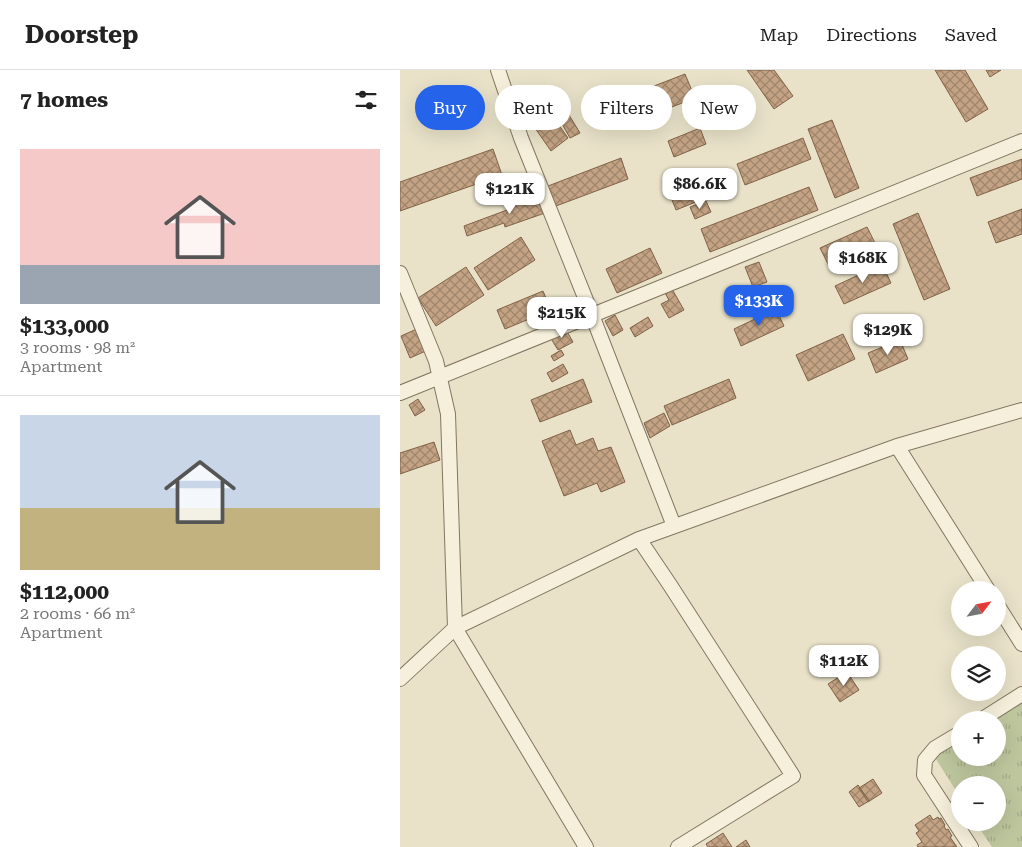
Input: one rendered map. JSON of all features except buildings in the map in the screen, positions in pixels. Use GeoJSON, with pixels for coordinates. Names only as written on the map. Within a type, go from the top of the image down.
{"type":"FeatureCollection","features":[{"type":"Feature","properties":{"kind":"street"},"geometry":{"type":"LineString","coordinates":[[498,70],[521,138],[674,526]]}},
{"type":"Feature","properties":{"kind":"street"},"geometry":{"type":"LineString","coordinates":[[400,393],[1022,141]]}},
{"type":"Feature","properties":{"kind":"street"},"geometry":{"type":"LineString","coordinates":[[400,273],[436,361],[448,414],[455,628],[586,847]]}},
{"type":"Feature","properties":{"kind":"street"},"geometry":{"type":"LineString","coordinates":[[400,679],[455,628],[639,539],[897,446],[1022,410]]}},
{"type":"Feature","properties":{"kind":"street"},"geometry":{"type":"LineString","coordinates":[[897,446],[982,581]]}},
{"type":"Feature","properties":{"kind":"street"},"geometry":{"type":"LineString","coordinates":[[639,539],[793,776],[678,847]]}},
{"type":"Feature","properties":{"kind":"street"},"geometry":{"type":"LineString","coordinates":[[1006,619],[1022,644]]}},
{"type":"Feature","properties":{"kind":"street"},"geometry":{"type":"LineString","coordinates":[[995,711],[1022,694]]}},
{"type":"Feature","properties":{"kind":"street"},"geometry":{"type":"LineString","coordinates":[[951,738],[935,748],[925,760],[924,775],[971,847]]}},
{"type":"Feature","properties":{"kind":"green space"},"geometry":{"type":"Polygon","coordinates":[[[1022,701],[1022,847],[992,847],[981,831],[1006,831],[1006,776],[951,776],[951,783],[934,756],[951,746],[951,766],[1006,766],[1006,711],[1022,701]]]}}]}
